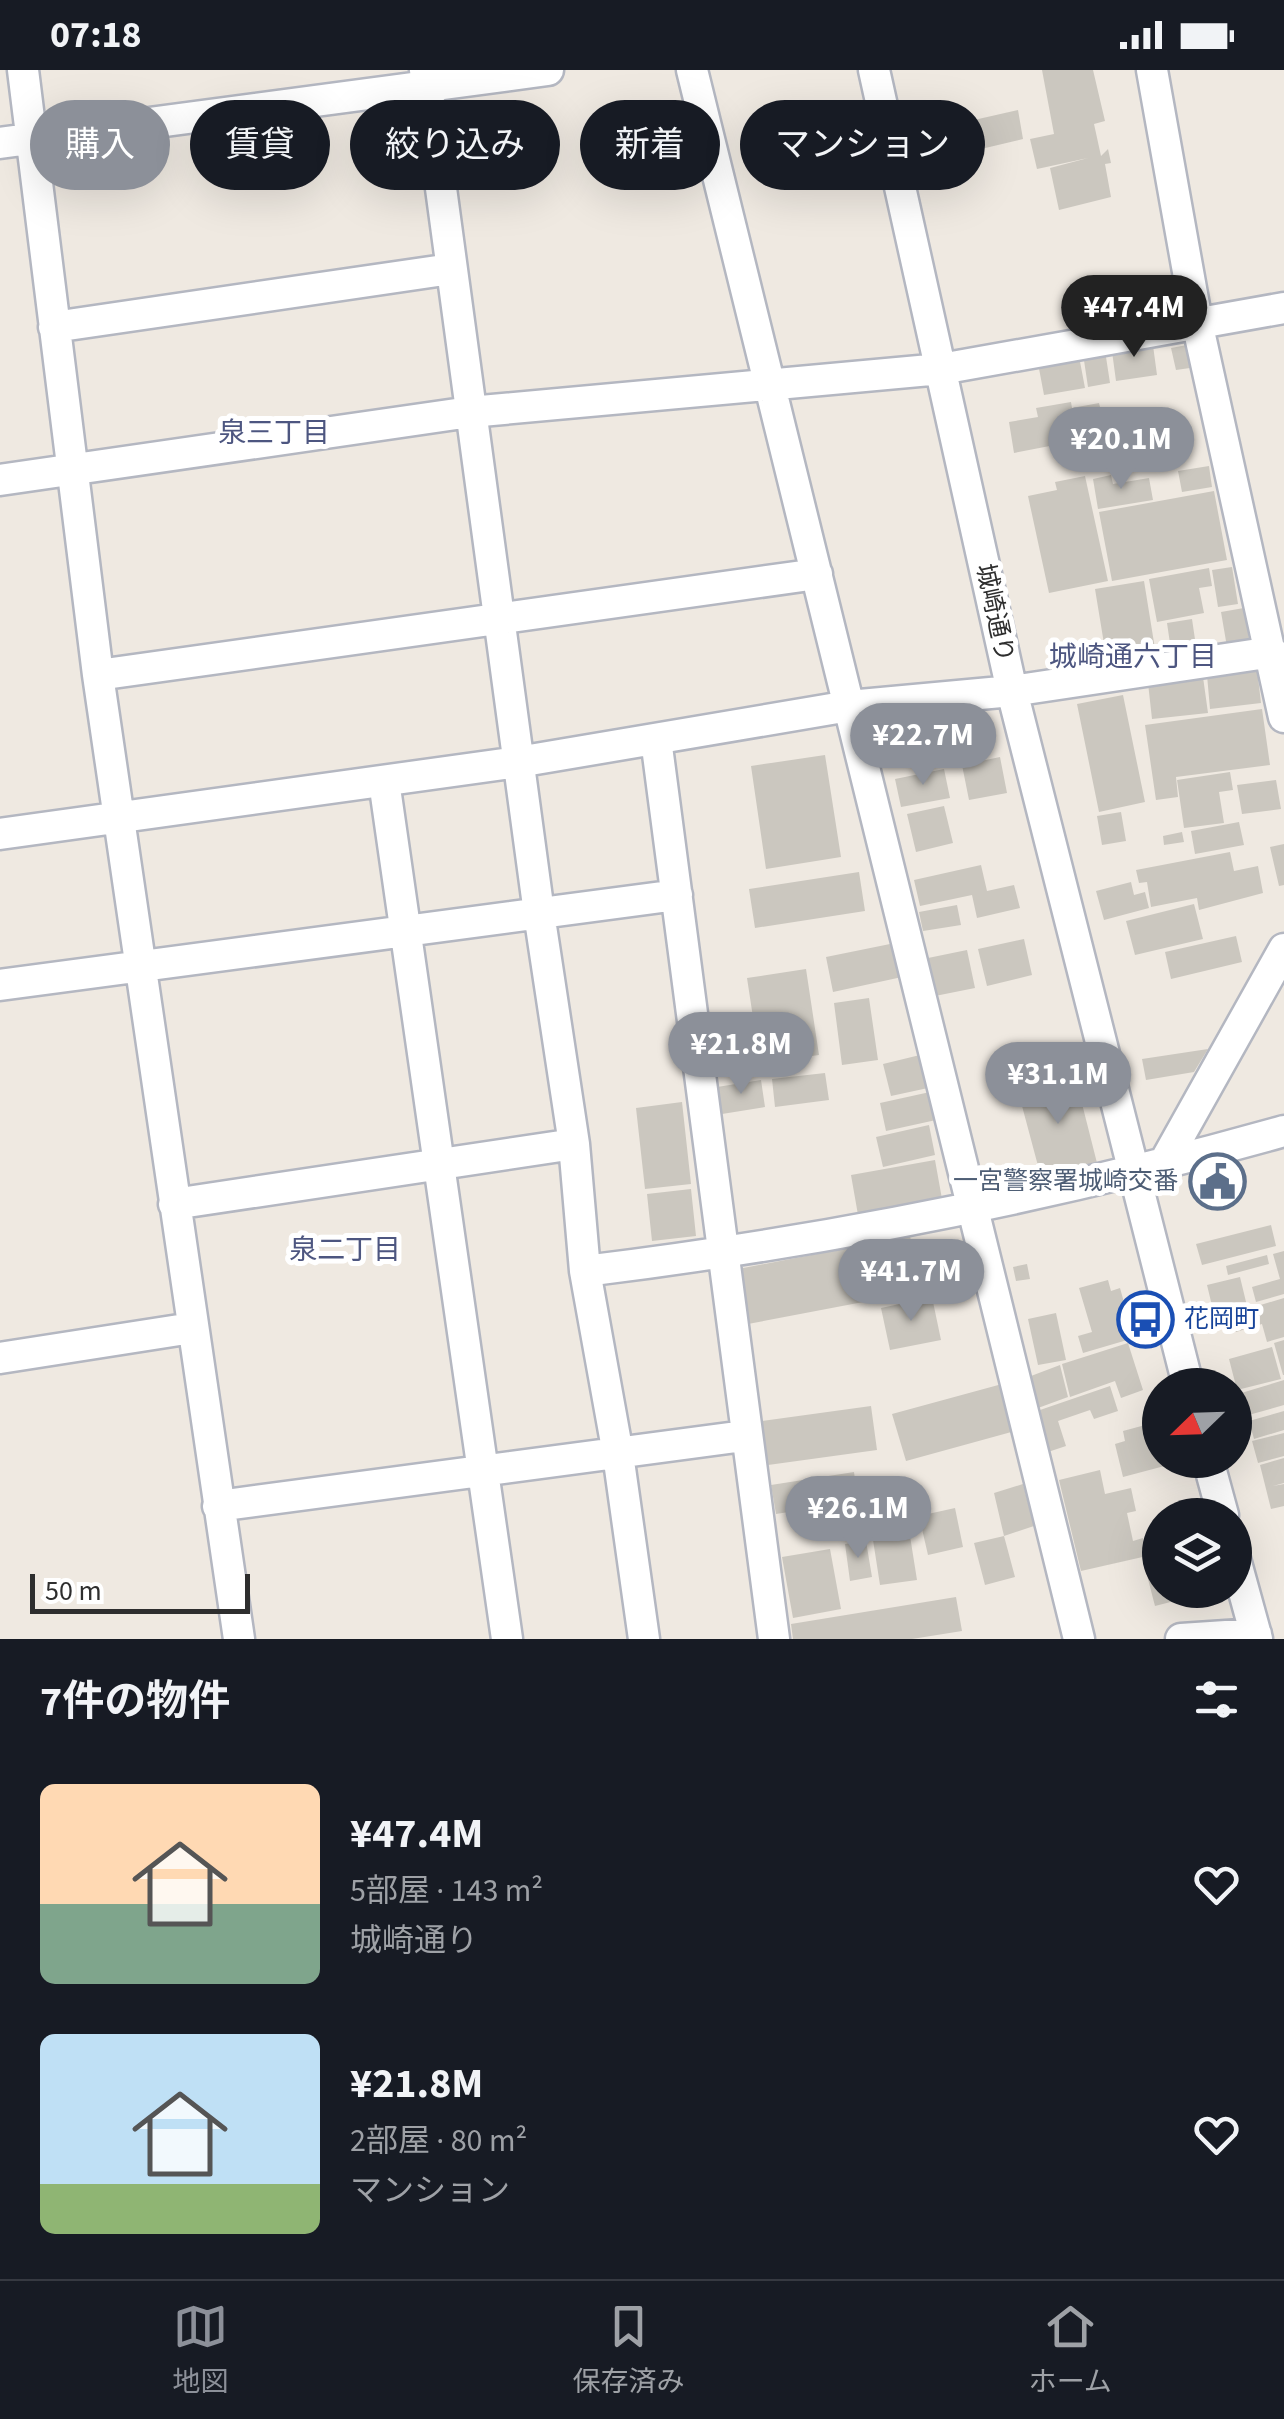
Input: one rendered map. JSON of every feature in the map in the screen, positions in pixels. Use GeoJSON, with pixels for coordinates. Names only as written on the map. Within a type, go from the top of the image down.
{"type":"FeatureCollection","features":[{"type":"Feature","properties":{"kind":"street"},"geometry":{"type":"LineString","coordinates":[[23,70],[30,124]]}},
{"type":"Feature","properties":{"kind":"street"},"geometry":{"type":"LineString","coordinates":[[170,118],[426,79],[548,70]]}},
{"type":"Feature","properties":{"kind":"street"},"geometry":{"type":"LineString","coordinates":[[692,70],[970,1210],[1079,1639]]}},
{"type":"Feature","properties":{"kind":"street","name":"城崎通り"},"geometry":{"type":"LineString","coordinates":[[874,70],[1012,691],[1131,1174],[1183,1368]]}},
{"type":"Feature","properties":{"kind":"street"},"geometry":{"type":"LineString","coordinates":[[1152,70],[1198,322],[1284,717]]}},
{"type":"Feature","properties":{"kind":"street"},"geometry":{"type":"LineString","coordinates":[[426,79],[538,913],[574,1144],[585,1271],[618,1454],[644,1639]]}},
{"type":"Feature","properties":{"kind":"street"},"geometry":{"type":"LineString","coordinates":[[0,144],[30,139]]}},
{"type":"Feature","properties":{"kind":"street"},"geometry":{"type":"LineString","coordinates":[[38,190],[98,674],[239,1639]]}},
{"type":"Feature","properties":{"kind":"street"},"geometry":{"type":"LineString","coordinates":[[54,327],[451,269]]}},
{"type":"Feature","properties":{"kind":"street"},"geometry":{"type":"LineString","coordinates":[[0,480],[470,412],[941,369],[1284,308]]}},
{"type":"Feature","properties":{"kind":"street"},"geometry":{"type":"LineString","coordinates":[[98,674],[817,574]]}},
{"type":"Feature","properties":{"kind":"street"},"geometry":{"type":"LineString","coordinates":[[0,834],[518,762],[849,706],[1012,691],[1272,652]]}},
{"type":"Feature","properties":{"kind":"street"},"geometry":{"type":"LineString","coordinates":[[656,740],[710,1136],[744,1436],[774,1639]]}},
{"type":"Feature","properties":{"kind":"street"},"geometry":{"type":"LineString","coordinates":[[384,780],[508,1639]]}},
{"type":"Feature","properties":{"kind":"street"},"geometry":{"type":"LineString","coordinates":[[0,986],[677,896]]}},
{"type":"Feature","properties":{"kind":"street"},"geometry":{"type":"LineString","coordinates":[[1163,1165],[1284,949]]}},
{"type":"Feature","properties":{"kind":"street"},"geometry":{"type":"LineString","coordinates":[[585,1271],[721,1254],[970,1210],[1131,1174],[1284,1131]]}},
{"type":"Feature","properties":{"kind":"street"},"geometry":{"type":"LineString","coordinates":[[174,1204],[574,1144]]}},
{"type":"Feature","properties":{"kind":"street"},"geometry":{"type":"LineString","coordinates":[[0,1358],[192,1328]]}},
{"type":"Feature","properties":{"kind":"street"},"geometry":{"type":"LineString","coordinates":[[218,1506],[744,1436]]}},
{"type":"Feature","properties":{"kind":"street"},"geometry":{"type":"LineString","coordinates":[[1181,1639],[1261,1634],[1252,1608]]}},
{"type":"Feature","properties":{"kind":"building"},"geometry":{"type":"Polygon","coordinates":[[[1042,70],[1093,70],[1105,121],[1094,124],[1101,156],[1108,149],[1111,163],[1105,164],[1111,197],[1059,210],[1050,168],[1088,158],[1037,169],[1030,139],[1054,134],[1042,70]]]}},
{"type":"Feature","properties":{"kind":"building"},"geometry":{"type":"Polygon","coordinates":[[[1018,110],[1023,139],[985,148],[985,118],[1018,110]]]}},
{"type":"Feature","properties":{"kind":"building"},"geometry":{"type":"Polygon","coordinates":[[[1152,338],[1157,375],[1116,381],[1111,344],[1152,338]]]}},
{"type":"Feature","properties":{"kind":"building"},"geometry":{"type":"Polygon","coordinates":[[[1104,344],[1110,383],[1088,387],[1082,347],[1104,344]]]}},
{"type":"Feature","properties":{"kind":"building"},"geometry":{"type":"Polygon","coordinates":[[[1187,345],[1190,368],[1176,370],[1171,348],[1187,345]]]}},
{"type":"Feature","properties":{"kind":"building"},"geometry":{"type":"Polygon","coordinates":[[[1078,351],[1085,388],[1044,395],[1037,358],[1078,351]]]}},
{"type":"Feature","properties":{"kind":"building"},"geometry":{"type":"Polygon","coordinates":[[[1071,402],[1072,408],[1099,403],[1107,435],[1014,453],[1009,422],[1038,417],[1036,408],[1071,402]]]}},
{"type":"Feature","properties":{"kind":"building"},"geometry":{"type":"Polygon","coordinates":[[[1209,466],[1212,487],[1182,492],[1178,471],[1209,466]]]}},
{"type":"Feature","properties":{"kind":"building"},"geometry":{"type":"Polygon","coordinates":[[[1111,475],[1113,484],[1149,478],[1153,500],[1098,509],[1093,479],[1111,475]]]}},
{"type":"Feature","properties":{"kind":"building"},"geometry":{"type":"Polygon","coordinates":[[[1085,476],[1108,581],[1049,593],[1028,496],[1057,490],[1055,482],[1085,476]]]}},
{"type":"Feature","properties":{"kind":"building"},"geometry":{"type":"Polygon","coordinates":[[[1214,491],[1227,560],[1112,581],[1099,512],[1214,491]]]}},
{"type":"Feature","properties":{"kind":"building"},"geometry":{"type":"Polygon","coordinates":[[[1232,567],[1238,604],[1218,607],[1212,570],[1232,567]]]}},
{"type":"Feature","properties":{"kind":"building"},"geometry":{"type":"Polygon","coordinates":[[[1209,568],[1212,586],[1199,588],[1204,613],[1157,622],[1149,579],[1209,568]]]}},
{"type":"Feature","properties":{"kind":"building"},"geometry":{"type":"Polygon","coordinates":[[[1144,581],[1156,655],[1107,662],[1095,589],[1144,581]]]}},
{"type":"Feature","properties":{"kind":"building"},"geometry":{"type":"Polygon","coordinates":[[[1244,608],[1250,644],[1227,647],[1221,612],[1244,608]]]}},
{"type":"Feature","properties":{"kind":"building"},"geometry":{"type":"Polygon","coordinates":[[[1192,619],[1197,653],[1172,657],[1167,623],[1192,619]]]}},
{"type":"Feature","properties":{"kind":"building"},"geometry":{"type":"Polygon","coordinates":[[[1257,669],[1261,703],[1210,709],[1207,675],[1257,669]]]}},
{"type":"Feature","properties":{"kind":"building"},"geometry":{"type":"Polygon","coordinates":[[[1203,677],[1208,713],[1152,719],[1148,683],[1203,677]]]}},
{"type":"Feature","properties":{"kind":"building"},"geometry":{"type":"Polygon","coordinates":[[[1123,695],[1145,802],[1099,812],[1077,704],[1123,695]]]}},
{"type":"Feature","properties":{"kind":"building"},"geometry":{"type":"Polygon","coordinates":[[[1262,709],[1270,765],[1176,777],[1178,797],[1156,800],[1145,725],[1262,709]]]}},
{"type":"Feature","properties":{"kind":"building"},"geometry":{"type":"Polygon","coordinates":[[[976,714],[985,752],[937,762],[928,724],[976,714]]]}},
{"type":"Feature","properties":{"kind":"building"},"geometry":{"type":"Polygon","coordinates":[[[825,755],[841,857],[766,869],[751,766],[825,755]]]}},
{"type":"Feature","properties":{"kind":"building"},"geometry":{"type":"Polygon","coordinates":[[[1000,757],[1007,793],[969,800],[962,765],[1000,757]]]}},
{"type":"Feature","properties":{"kind":"building"},"geometry":{"type":"Polygon","coordinates":[[[944,769],[950,798],[901,807],[895,779],[944,769]]]}},
{"type":"Feature","properties":{"kind":"building"},"geometry":{"type":"Polygon","coordinates":[[[1230,772],[1233,790],[1219,792],[1224,823],[1184,828],[1177,780],[1230,772]]]}},
{"type":"Feature","properties":{"kind":"building"},"geometry":{"type":"Polygon","coordinates":[[[1276,780],[1281,809],[1242,814],[1237,785],[1276,780]]]}},
{"type":"Feature","properties":{"kind":"building"},"geometry":{"type":"Polygon","coordinates":[[[944,806],[953,843],[916,852],[907,814],[944,806]]]}},
{"type":"Feature","properties":{"kind":"building"},"geometry":{"type":"Polygon","coordinates":[[[1121,812],[1126,841],[1102,845],[1097,816],[1121,812]]]}},
{"type":"Feature","properties":{"kind":"building"},"geometry":{"type":"Polygon","coordinates":[[[1239,822],[1244,845],[1195,854],[1191,831],[1239,822]]]}},
{"type":"Feature","properties":{"kind":"building"},"geometry":{"type":"Polygon","coordinates":[[[1182,832],[1184,842],[1164,845],[1163,836],[1182,832]]]}},
{"type":"Feature","properties":{"kind":"building"},"geometry":{"type":"Polygon","coordinates":[[[1284,844],[1284,885],[1279,886],[1270,847],[1284,844]]]}},
{"type":"Feature","properties":{"kind":"building"},"geometry":{"type":"Polygon","coordinates":[[[1230,852],[1234,871],[1258,866],[1263,893],[1199,910],[1197,898],[1151,907],[1147,882],[1139,883],[1136,870],[1230,852]]]}},
{"type":"Feature","properties":{"kind":"building"},"geometry":{"type":"Polygon","coordinates":[[[981,865],[987,891],[1014,885],[1020,908],[977,918],[972,895],[920,906],[914,880],[981,865]]]}},
{"type":"Feature","properties":{"kind":"building"},"geometry":{"type":"Polygon","coordinates":[[[859,872],[865,911],[755,928],[749,889],[859,872]]]}},
{"type":"Feature","properties":{"kind":"building"},"geometry":{"type":"Polygon","coordinates":[[[1131,882],[1134,895],[1145,892],[1149,908],[1104,920],[1096,891],[1131,882]]]}},
{"type":"Feature","properties":{"kind":"building"},"geometry":{"type":"Polygon","coordinates":[[[1194,904],[1203,939],[1135,955],[1126,921],[1194,904]]]}},
{"type":"Feature","properties":{"kind":"building"},"geometry":{"type":"Polygon","coordinates":[[[957,905],[961,925],[923,931],[919,912],[957,905]]]}},
{"type":"Feature","properties":{"kind":"building"},"geometry":{"type":"Polygon","coordinates":[[[1236,936],[1242,962],[1171,979],[1165,952],[1236,936]]]}},
{"type":"Feature","properties":{"kind":"building"},"geometry":{"type":"Polygon","coordinates":[[[1024,939],[1032,975],[987,986],[978,949],[1024,939]]]}},
{"type":"Feature","properties":{"kind":"building"},"geometry":{"type":"Polygon","coordinates":[[[895,943],[902,977],[833,992],[826,957],[895,943]]]}},
{"type":"Feature","properties":{"kind":"building"},"geometry":{"type":"Polygon","coordinates":[[[967,950],[975,988],[935,996],[928,958],[967,950]]]}},
{"type":"Feature","properties":{"kind":"building"},"geometry":{"type":"Polygon","coordinates":[[[806,969],[819,1055],[760,1063],[747,978],[806,969]]]}},
{"type":"Feature","properties":{"kind":"building"},"geometry":{"type":"Polygon","coordinates":[[[869,998],[878,1060],[842,1065],[834,1003],[869,998]]]}},
{"type":"Feature","properties":{"kind":"building"},"geometry":{"type":"Polygon","coordinates":[[[1208,1049],[1194,1072],[1146,1080],[1142,1059],[1208,1049]]]}},
{"type":"Feature","properties":{"kind":"building"},"geometry":{"type":"Polygon","coordinates":[[[920,1055],[928,1088],[891,1096],[883,1064],[920,1055]]]}},
{"type":"Feature","properties":{"kind":"building"},"geometry":{"type":"Polygon","coordinates":[[[825,1073],[829,1100],[775,1107],[772,1079],[825,1073]]]}},
{"type":"Feature","properties":{"kind":"building"},"geometry":{"type":"Polygon","coordinates":[[[1075,1076],[1097,1163],[1041,1177],[1018,1091],[1075,1076]]]}},
{"type":"Feature","properties":{"kind":"building"},"geometry":{"type":"Polygon","coordinates":[[[761,1080],[765,1107],[722,1114],[717,1087],[761,1080]]]}},
{"type":"Feature","properties":{"kind":"building"},"geometry":{"type":"Polygon","coordinates":[[[930,1092],[936,1120],[886,1131],[880,1103],[930,1092]]]}},
{"type":"Feature","properties":{"kind":"building"},"geometry":{"type":"Polygon","coordinates":[[[682,1102],[691,1184],[645,1189],[636,1108],[682,1102]]]}},
{"type":"Feature","properties":{"kind":"building"},"geometry":{"type":"Polygon","coordinates":[[[929,1125],[935,1155],[883,1167],[876,1137],[929,1125]]]}},
{"type":"Feature","properties":{"kind":"building"},"geometry":{"type":"Polygon","coordinates":[[[935,1160],[942,1199],[858,1215],[851,1175],[935,1160]]]}},
{"type":"Feature","properties":{"kind":"building"},"geometry":{"type":"Polygon","coordinates":[[[1233,1168],[1238,1190],[1198,1199],[1193,1178],[1233,1168]]]}},
{"type":"Feature","properties":{"kind":"building"},"geometry":{"type":"Polygon","coordinates":[[[691,1189],[696,1236],[652,1241],[647,1194],[691,1189]]]}},
{"type":"Feature","properties":{"kind":"building"},"geometry":{"type":"Polygon","coordinates":[[[1271,1225],[1276,1246],[1202,1265],[1196,1244],[1271,1225]]]}},
{"type":"Feature","properties":{"kind":"building"},"geometry":{"type":"Polygon","coordinates":[[[910,1236],[921,1291],[748,1324],[738,1269],[910,1236]]]}},
{"type":"Feature","properties":{"kind":"building"},"geometry":{"type":"Polygon","coordinates":[[[1284,1251],[1284,1294],[1256,1302],[1252,1287],[1280,1279],[1273,1254],[1284,1251]]]}},
{"type":"Feature","properties":{"kind":"building"},"geometry":{"type":"Polygon","coordinates":[[[1267,1255],[1269,1264],[1228,1275],[1226,1266],[1267,1255]]]}},
{"type":"Feature","properties":{"kind":"building"},"geometry":{"type":"Polygon","coordinates":[[[1027,1264],[1030,1279],[1016,1281],[1013,1267],[1027,1264]]]}},
{"type":"Feature","properties":{"kind":"building"},"geometry":{"type":"Polygon","coordinates":[[[1240,1277],[1247,1306],[1214,1314],[1207,1285],[1240,1277]]]}},
{"type":"Feature","properties":{"kind":"building"},"geometry":{"type":"Polygon","coordinates":[[[1108,1280],[1111,1291],[1120,1288],[1134,1338],[1083,1353],[1078,1336],[1092,1332],[1079,1288],[1108,1280]]]}},
{"type":"Feature","properties":{"kind":"building"},"geometry":{"type":"Polygon","coordinates":[[[932,1297],[941,1340],[890,1350],[881,1308],[932,1297]]]}},
{"type":"Feature","properties":{"kind":"building"},"geometry":{"type":"Polygon","coordinates":[[[1284,1298],[1284,1337],[1267,1342],[1262,1324],[1236,1332],[1231,1314],[1284,1298]]]}},
{"type":"Feature","properties":{"kind":"building"},"geometry":{"type":"Polygon","coordinates":[[[1056,1313],[1066,1360],[1038,1365],[1028,1319],[1056,1313]]]}},
{"type":"Feature","properties":{"kind":"building"},"geometry":{"type":"Polygon","coordinates":[[[1284,1340],[1284,1375],[1283,1375],[1274,1343],[1284,1340]]]}},
{"type":"Feature","properties":{"kind":"building"},"geometry":{"type":"Polygon","coordinates":[[[1128,1343],[1142,1390],[1121,1398],[1115,1381],[1070,1397],[1062,1364],[1128,1343]]]}},
{"type":"Feature","properties":{"kind":"building"},"geometry":{"type":"Polygon","coordinates":[[[1272,1347],[1281,1379],[1252,1386],[1252,1368],[1231,1368],[1229,1359],[1272,1347]]]}},
{"type":"Feature","properties":{"kind":"building"},"geometry":{"type":"Polygon","coordinates":[[[1060,1365],[1068,1397],[1038,1408],[1031,1376],[1060,1365]]]}},
{"type":"Feature","properties":{"kind":"building"},"geometry":{"type":"Polygon","coordinates":[[[1284,1380],[1284,1405],[1252,1414],[1252,1390],[1284,1380]]]}},
{"type":"Feature","properties":{"kind":"building"},"geometry":{"type":"Polygon","coordinates":[[[1002,1384],[1015,1431],[906,1461],[892,1414],[1002,1384]]]}},
{"type":"Feature","properties":{"kind":"building"},"geometry":{"type":"Polygon","coordinates":[[[1110,1386],[1118,1411],[1094,1419],[1090,1410],[1058,1421],[1066,1446],[1048,1452],[1040,1410],[1110,1386]]]}},
{"type":"Feature","properties":{"kind":"building"},"geometry":{"type":"Polygon","coordinates":[[[871,1406],[877,1450],[768,1465],[762,1421],[871,1406]]]}},
{"type":"Feature","properties":{"kind":"building"},"geometry":{"type":"Polygon","coordinates":[[[1284,1411],[1284,1430],[1254,1439],[1252,1420],[1284,1411]]]}},
{"type":"Feature","properties":{"kind":"building"},"geometry":{"type":"Polygon","coordinates":[[[1142,1426],[1142,1472],[1123,1477],[1115,1444],[1125,1441],[1123,1431],[1142,1426]]]}},
{"type":"Feature","properties":{"kind":"building"},"geometry":{"type":"Polygon","coordinates":[[[1284,1433],[1284,1456],[1258,1463],[1252,1441],[1284,1433]]]}},
{"type":"Feature","properties":{"kind":"building"},"geometry":{"type":"Polygon","coordinates":[[[1284,1458],[1284,1483],[1273,1486],[1284,1484],[1284,1506],[1271,1509],[1260,1465],[1284,1458]]]}},
{"type":"Feature","properties":{"kind":"building"},"geometry":{"type":"Polygon","coordinates":[[[1100,1470],[1105,1494],[1131,1488],[1136,1511],[1127,1513],[1133,1541],[1142,1538],[1142,1557],[1081,1571],[1059,1480],[1100,1470]]]}},
{"type":"Feature","properties":{"kind":"building"},"geometry":{"type":"Polygon","coordinates":[[[854,1472],[858,1501],[776,1514],[771,1485],[854,1472]]]}},
{"type":"Feature","properties":{"kind":"building"},"geometry":{"type":"Polygon","coordinates":[[[1023,1484],[1034,1526],[1004,1536],[994,1493],[1023,1484]]]}},
{"type":"Feature","properties":{"kind":"building"},"geometry":{"type":"Polygon","coordinates":[[[955,1508],[963,1547],[928,1555],[919,1516],[955,1508]]]}},
{"type":"Feature","properties":{"kind":"building"},"geometry":{"type":"Polygon","coordinates":[[[907,1517],[917,1580],[880,1585],[873,1540],[884,1538],[882,1521],[907,1517]]]}},
{"type":"Feature","properties":{"kind":"building"},"geometry":{"type":"Polygon","coordinates":[[[1004,1536],[1015,1577],[985,1585],[974,1543],[1004,1536]]]}},
{"type":"Feature","properties":{"kind":"building"},"geometry":{"type":"Polygon","coordinates":[[[866,1541],[872,1577],[850,1581],[845,1544],[866,1541]]]}},
{"type":"Feature","properties":{"kind":"building"},"geometry":{"type":"Polygon","coordinates":[[[830,1549],[841,1609],[793,1618],[782,1557],[830,1549]]]}},
{"type":"Feature","properties":{"kind":"building"},"geometry":{"type":"Polygon","coordinates":[[[956,1597],[962,1631],[912,1639],[793,1639],[791,1624],[956,1597]]]}},
{"type":"Feature","properties":{"kind":"place","name":"一宮警察署城崎交番"},"geometry":{"type":"Point","coordinates":[1217,1181]}},
{"type":"Feature","properties":{"kind":"place","name":"花岡町"},"geometry":{"type":"Point","coordinates":[1145,1319]}},
{"type":"Feature","properties":{"kind":"district","name":"泉三丁目"},"geometry":{"type":"Point","coordinates":[274,433]}},
{"type":"Feature","properties":{"kind":"district","name":"城崎通六丁目"},"geometry":{"type":"Point","coordinates":[1133,657]}},
{"type":"Feature","properties":{"kind":"district","name":"泉二丁目"},"geometry":{"type":"Point","coordinates":[345,1250]}}]}
